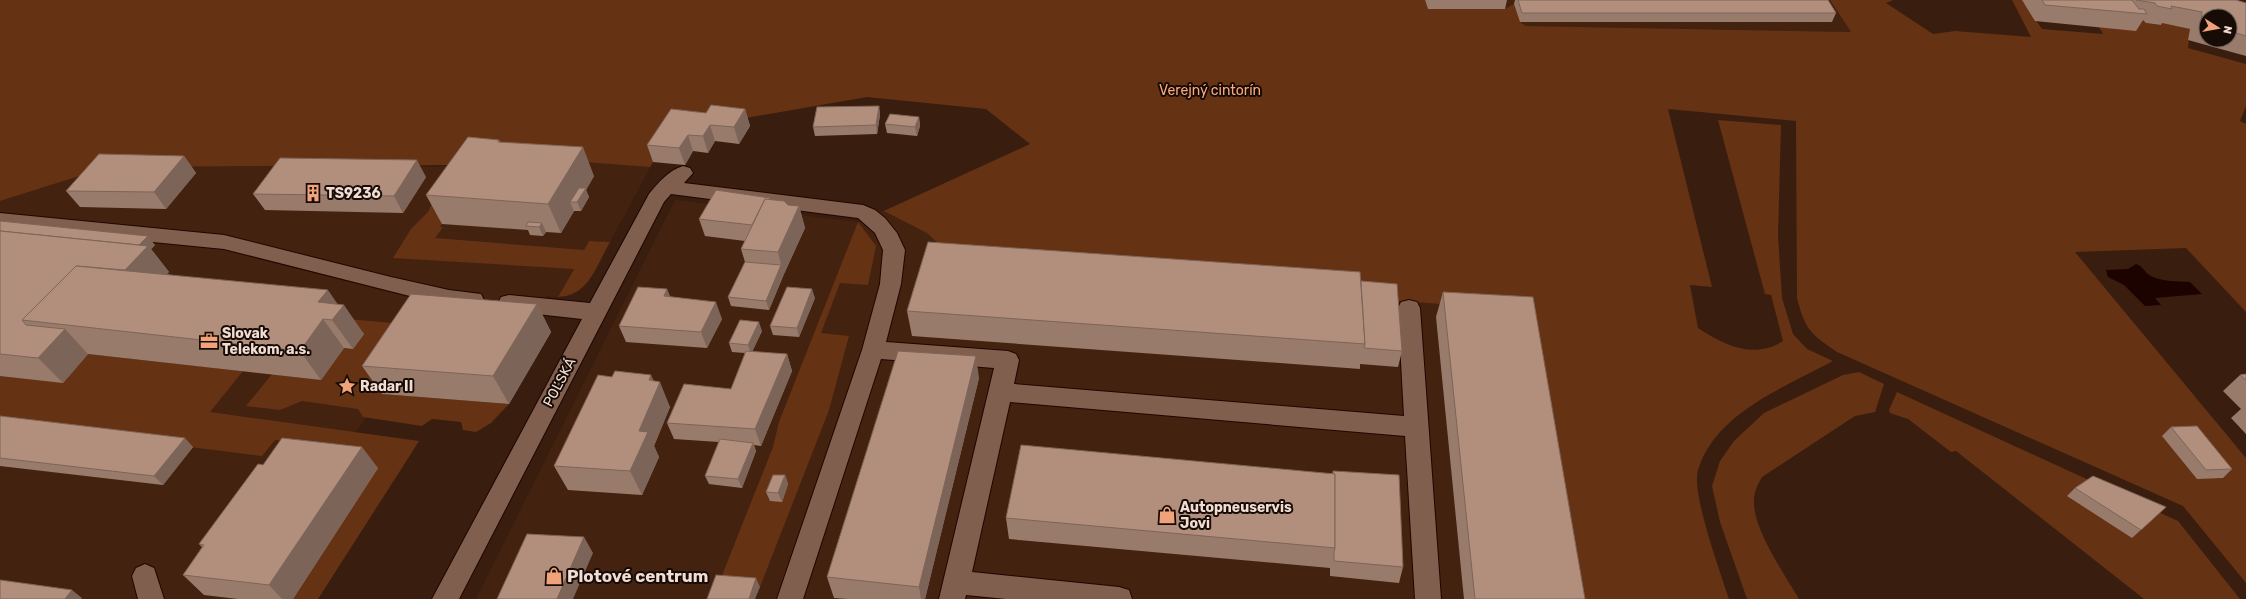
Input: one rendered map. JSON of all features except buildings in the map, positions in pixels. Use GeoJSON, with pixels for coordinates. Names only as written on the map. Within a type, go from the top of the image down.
{"type":"FeatureCollection","features":[{"type":"Feature","properties":{"kind":"street","name":"POĽSKÁ"},"geometry":{"type":"LineString","coordinates":[[445,599],[656,199],[674,180],[863,212],[872,216],[887,236],[894,250],[892,275],[873,350]]}},
{"type":"Feature","properties":{"kind":"street"},"geometry":{"type":"LineString","coordinates":[[0,220],[224,242],[449,298],[596,312]]}},
{"type":"Feature","properties":{"kind":"street"},"geometry":{"type":"LineString","coordinates":[[1409,308],[1418,427],[1428,599]]}},
{"type":"Feature","properties":{"kind":"street"},"geometry":{"type":"LineString","coordinates":[[790,599],[873,350],[1008,360],[954,590],[1119,599]]}},
{"type":"Feature","properties":{"kind":"street"},"geometry":{"type":"LineString","coordinates":[[1000,392],[1418,427]]}},
{"type":"Feature","properties":{"kind":"shaded area"},"geometry":{"type":"Polygon","coordinates":[[[1425,0],[1830,0],[1851,32],[1526,26],[1505,9],[1428,9],[1425,0]]]}},
{"type":"Feature","properties":{"kind":"shaded area"},"geometry":{"type":"Polygon","coordinates":[[[676,126],[652,164],[610,242],[589,241],[558,297],[546,296],[533,320],[382,394],[349,442],[414,450],[318,599],[0,599],[0,201],[108,167],[439,167],[676,126]]]}},
{"type":"Feature","properties":{"kind":"shaded area"},"geometry":{"type":"Polygon","coordinates":[[[1031,144],[1526,285],[1640,599],[476,599],[675,200],[858,222],[1031,144]]]}},
{"type":"Feature","properties":{"kind":"shaded area"},"geometry":{"type":"Polygon","coordinates":[[[2136,264],[2155,278],[2170,281],[2190,282],[2202,294],[2155,298],[2161,305],[2145,306],[2124,285],[2108,277],[2106,270],[2128,269],[2136,264]]]}},
{"type":"Feature","properties":{"kind":"green space","name":"Verejný cintorín"},"geometry":{"type":"Polygon","coordinates":[[[0,0],[1425,0],[1428,9],[1505,9],[1514,4],[1520,22],[1526,26],[1851,32],[1830,0],[1893,0],[1886,3],[1933,34],[1955,31],[2031,37],[2012,0],[2022,0],[2042,29],[2103,34],[2099,27],[2135,30],[2121,16],[2144,20],[2146,23],[2160,25],[2159,22],[2190,29],[2188,48],[2246,64],[2246,106],[2240,121],[2246,124],[2246,312],[2186,248],[2075,252],[2246,458],[2246,583],[2183,506],[1837,352],[1810,330],[1803,317],[1797,298],[1796,121],[1668,109],[1712,287],[1690,285],[1698,328],[1729,345],[1750,350],[1772,347],[1783,341],[1771,295],[1765,294],[1718,120],[1781,125],[1778,235],[1782,298],[1793,334],[1807,349],[1833,361],[1774,392],[1736,417],[1720,433],[1707,450],[1698,470],[1697,481],[1703,514],[1729,599],[1570,599],[1442,304],[932,267],[943,248],[927,233],[884,211],[1030,144],[986,109],[867,97],[740,119],[676,126],[650,167],[504,156],[442,224],[440,227],[443,227],[435,238],[584,250],[589,241],[610,242],[596,270],[584,285],[569,295],[558,297],[574,269],[393,258],[411,229],[428,212],[449,165],[108,167],[0,201],[0,0]]]}},
{"type":"Feature","properties":{"kind":"green space"},"geometry":{"type":"Polygon","coordinates":[[[858,222],[876,246],[868,285],[840,283],[821,333],[849,336],[829,410],[760,587],[719,583],[773,447],[779,422],[858,222]]]}},
{"type":"Feature","properties":{"kind":"green space"},"geometry":{"type":"Polygon","coordinates":[[[348,319],[426,326],[382,394],[509,404],[491,423],[476,432],[463,430],[461,422],[432,419],[422,426],[363,417],[358,409],[302,401],[280,410],[246,406],[272,374],[321,380],[344,348],[353,349],[348,319]]]}},
{"type":"Feature","properties":{"kind":"green space"},"geometry":{"type":"Polygon","coordinates":[[[88,354],[243,371],[210,412],[419,441],[318,599],[293,599],[377,469],[311,444],[275,440],[262,456],[0,423],[0,376],[88,354]]]}},
{"type":"Feature","properties":{"kind":"green space"},"geometry":{"type":"Polygon","coordinates":[[[1859,372],[1884,384],[1875,412],[1855,416],[1762,477],[1755,494],[1755,511],[1758,524],[1770,551],[1799,599],[1747,599],[1720,522],[1712,486],[1720,461],[1734,441],[1764,413],[1843,375],[1859,372]]]}},
{"type":"Feature","properties":{"kind":"green space"},"geometry":{"type":"Polygon","coordinates":[[[1897,392],[2178,521],[2240,599],[2144,599],[1956,451],[1951,452],[1908,419],[1890,413],[1889,410],[1897,392]]]}},
{"type":"Feature","properties":{"kind":"place","name":"TS9236"},"geometry":{"type":"Point","coordinates":[313,193]}},
{"type":"Feature","properties":{"kind":"place","name":"Slovak Telekom, a.s."},"geometry":{"type":"Point","coordinates":[209,341]}},
{"type":"Feature","properties":{"kind":"place","name":"Radar II"},"geometry":{"type":"Point","coordinates":[347,386]}},
{"type":"Feature","properties":{"kind":"place","name":"Autopneuservis Jovi"},"geometry":{"type":"Point","coordinates":[1167,515]}},
{"type":"Feature","properties":{"kind":"place","name":"Plotové centrum"},"geometry":{"type":"Point","coordinates":[554,576]}}]}
